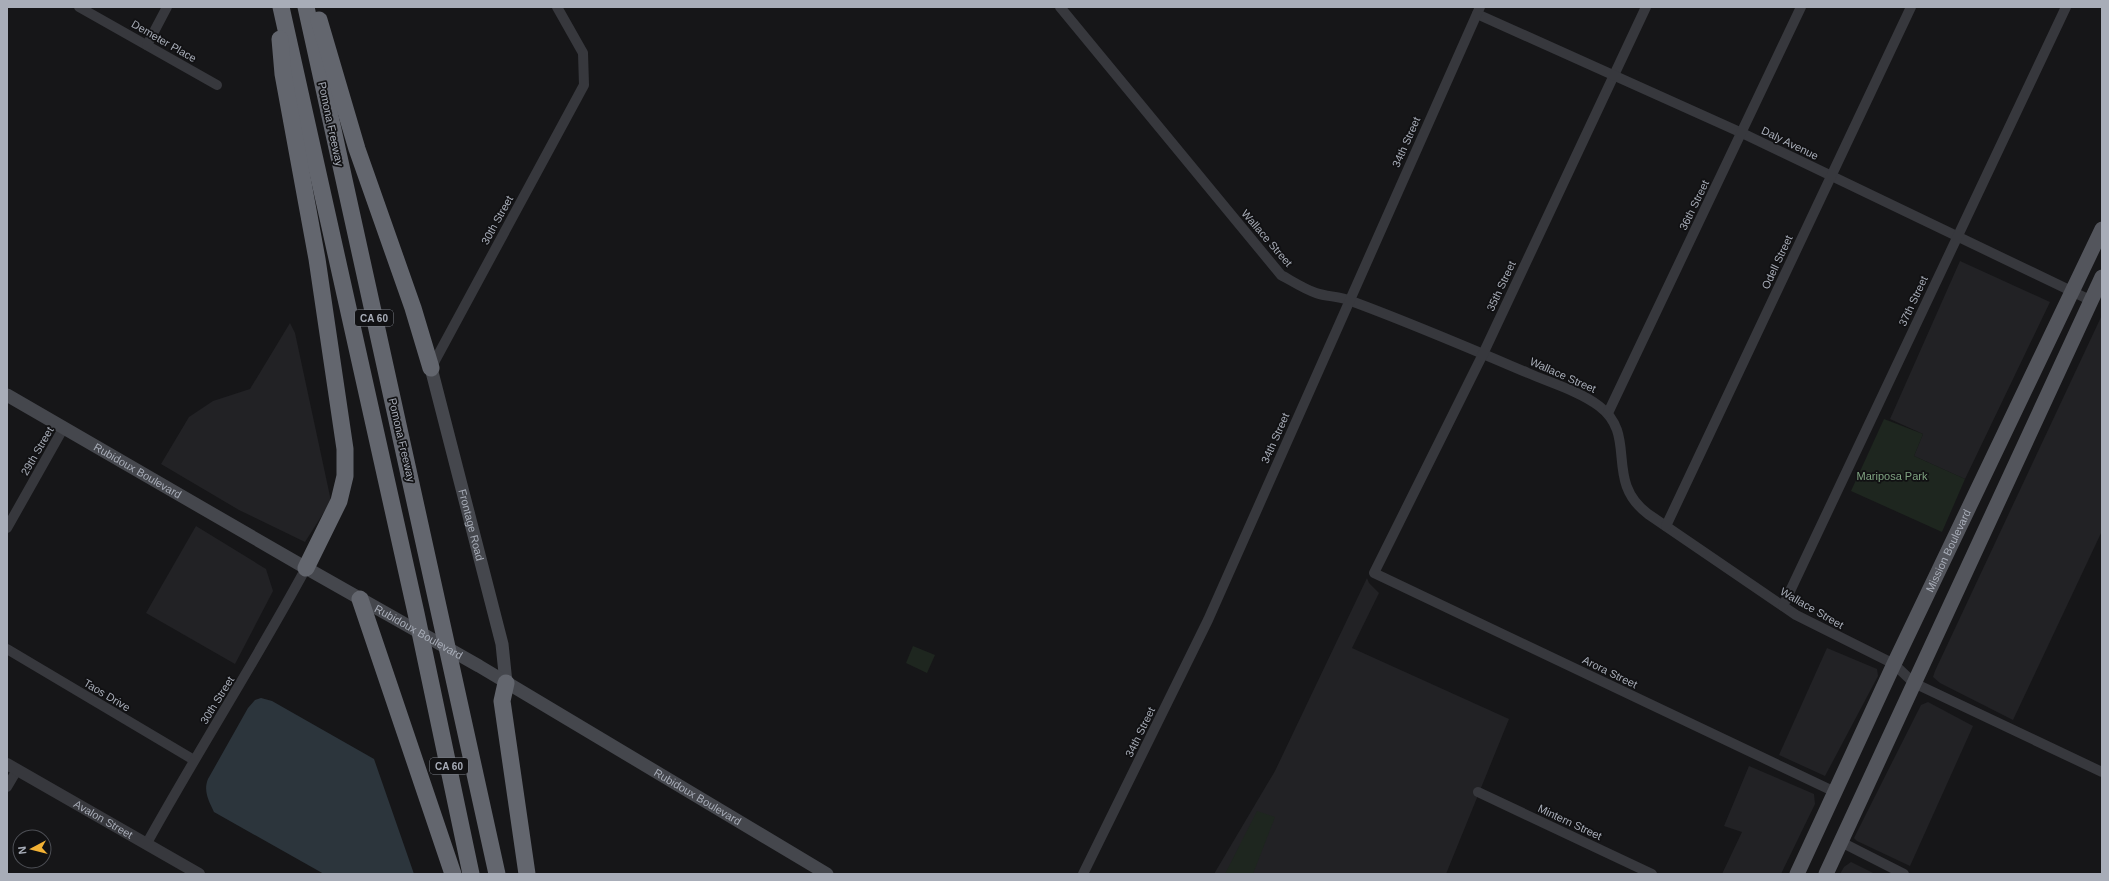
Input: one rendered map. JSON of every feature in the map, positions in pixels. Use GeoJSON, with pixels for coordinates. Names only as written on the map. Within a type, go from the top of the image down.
{"type":"FeatureCollection","features":[{"type":"Feature","properties":{"kind":"highway"},"geometry":{"type":"LineString","coordinates":[[278,7],[283,74],[317,259],[345,449],[345,476],[340,501],[306,568]]}},
{"type":"Feature","properties":{"kind":"highway","name":"Pomona Freeway"},"geometry":{"type":"LineString","coordinates":[[281,7],[421,635],[471,874]]}},
{"type":"Feature","properties":{"kind":"highway","name":"Pomona Freeway"},"geometry":{"type":"LineString","coordinates":[[306,7],[497,874]]}},
{"type":"Feature","properties":{"kind":"highway"},"geometry":{"type":"LineString","coordinates":[[315,7],[357,149],[413,308],[431,368]]}},
{"type":"Feature","properties":{"kind":"highway"},"geometry":{"type":"LineString","coordinates":[[360,599],[453,874]]}},
{"type":"Feature","properties":{"kind":"highway"},"geometry":{"type":"LineString","coordinates":[[506,683],[502,703],[528,874]]}},
{"type":"Feature","properties":{"kind":"main road","name":"Mission Boulevard"},"geometry":{"type":"LineString","coordinates":[[1797,874],[1894,664],[2102,229]]}},
{"type":"Feature","properties":{"kind":"main road","name":"Mission Boulevard"},"geometry":{"type":"LineString","coordinates":[[1826,874],[2090,300],[2102,278]]}},
{"type":"Feature","properties":{"kind":"main road","name":"Frontage Road"},"geometry":{"type":"LineString","coordinates":[[431,368],[502,644],[506,683]]}},
{"type":"Feature","properties":{"kind":"main road","name":"Rubidoux Boulevard"},"geometry":{"type":"LineString","coordinates":[[7,394],[385,614],[479,666],[827,874]]}},
{"type":"Feature","properties":{"kind":"street","name":"Demeter Place"},"geometry":{"type":"LineString","coordinates":[[79,7],[147,44],[217,85]]}},
{"type":"Feature","properties":{"kind":"street"},"geometry":{"type":"LineString","coordinates":[[147,44],[167,7]]}},
{"type":"Feature","properties":{"kind":"street","name":"30th Street"},"geometry":{"type":"LineString","coordinates":[[431,368],[584,84],[583,54],[557,7]]}},
{"type":"Feature","properties":{"kind":"street","name":"Wallace Street"},"geometry":{"type":"LineString","coordinates":[[1060,7],[1281,275],[1316,293],[1349,300],[1483,354],[1592,401],[1608,413],[1615,425],[1620,438],[1623,479],[1631,497],[1638,507],[1783,606],[1816,626],[1894,664],[1914,682],[2102,772]]}},
{"type":"Feature","properties":{"kind":"street","name":"35th Street"},"geometry":{"type":"LineString","coordinates":[[1374,573],[1483,354],[1646,7]]}},
{"type":"Feature","properties":{"kind":"street","name":"36th Street"},"geometry":{"type":"LineString","coordinates":[[1608,413],[1801,7]]}},
{"type":"Feature","properties":{"kind":"street","name":"Odell Street"},"geometry":{"type":"LineString","coordinates":[[1666,526],[1911,7]]}},
{"type":"Feature","properties":{"kind":"street","name":"37th Street"},"geometry":{"type":"LineString","coordinates":[[1783,606],[2066,7]]}},
{"type":"Feature","properties":{"kind":"street","name":"34th Street"},"geometry":{"type":"LineString","coordinates":[[1083,874],[1208,620],[1478,10]]}},
{"type":"Feature","properties":{"kind":"street","name":"Daly Avenue"},"geometry":{"type":"LineString","coordinates":[[1478,10],[1614,75],[1742,133],[1831,177],[1958,235],[2090,300]]}},
{"type":"Feature","properties":{"kind":"street","name":"29th Street"},"geometry":{"type":"LineString","coordinates":[[7,528],[64,427]]}},
{"type":"Feature","properties":{"kind":"street","name":"30th Street"},"geometry":{"type":"LineString","coordinates":[[147,844],[194,760],[257,657],[306,568]]}},
{"type":"Feature","properties":{"kind":"street","name":"Arora Street"},"geometry":{"type":"LineString","coordinates":[[1374,573],[1835,792]]}},
{"type":"Feature","properties":{"kind":"street","name":"Taos Drive"},"geometry":{"type":"LineString","coordinates":[[7,649],[194,760]]}},
{"type":"Feature","properties":{"kind":"street"},"geometry":{"type":"LineString","coordinates":[[7,787],[12,767]]}},
{"type":"Feature","properties":{"kind":"street","name":"Avalon Street"},"geometry":{"type":"LineString","coordinates":[[12,767],[199,874]]}},
{"type":"Feature","properties":{"kind":"street","name":"Mintern Street"},"geometry":{"type":"LineString","coordinates":[[1478,792],[1652,874]]}},
{"type":"Feature","properties":{"kind":"street"},"geometry":{"type":"LineString","coordinates":[[1841,842],[1904,874]]}},
{"type":"Feature","properties":{"kind":"shaded area"},"geometry":{"type":"Polygon","coordinates":[[[1960,261],[2050,302],[1965,479],[1914,456],[1923,434],[1890,419],[1960,261]]]}},
{"type":"Feature","properties":{"kind":"shaded area"},"geometry":{"type":"Polygon","coordinates":[[[2102,315],[2102,531],[2013,720],[1940,683],[1933,677],[2102,315]]]}},
{"type":"Feature","properties":{"kind":"shaded area"},"geometry":{"type":"Polygon","coordinates":[[[290,323],[295,333],[331,501],[305,542],[239,510],[161,464],[189,417],[213,401],[250,389],[290,323]]]}},
{"type":"Feature","properties":{"kind":"shaded area"},"geometry":{"type":"Polygon","coordinates":[[[196,526],[266,569],[273,591],[235,664],[146,613],[196,526]]]}},
{"type":"Feature","properties":{"kind":"shaded area"},"geometry":{"type":"Polygon","coordinates":[[[1367,578],[1369,583],[1379,593],[1352,648],[1509,719],[1446,874],[1214,874],[1275,771],[1367,578]]]}},
{"type":"Feature","properties":{"kind":"shaded area"},"geometry":{"type":"Polygon","coordinates":[[[1827,648],[1877,669],[1878,676],[1825,776],[1779,755],[1827,648]]]}},
{"type":"Feature","properties":{"kind":"shaded area"},"geometry":{"type":"Polygon","coordinates":[[[261,698],[272,701],[374,759],[414,874],[324,874],[214,812],[206,792],[208,779],[248,708],[255,700],[261,698]]]}},
{"type":"Feature","properties":{"kind":"shaded area"},"geometry":{"type":"Polygon","coordinates":[[[1928,702],[1973,726],[1910,866],[1857,841],[1854,838],[1921,705],[1928,702]]]}},
{"type":"Feature","properties":{"kind":"shaded area"},"geometry":{"type":"Polygon","coordinates":[[[1749,766],[1814,794],[1815,804],[1781,874],[1722,874],[1742,832],[1724,826],[1749,766]]]}},
{"type":"Feature","properties":{"kind":"shaded area"},"geometry":{"type":"Polygon","coordinates":[[[1851,862],[1875,874],[1840,874],[1844,867],[1851,862]]]}},
{"type":"Feature","properties":{"kind":"green space","name":"Mariposa Park"},"geometry":{"type":"Polygon","coordinates":[[[1884,419],[1923,434],[1914,456],[1965,479],[1942,532],[1851,491],[1884,419]]]}},
{"type":"Feature","properties":{"kind":"green space"},"geometry":{"type":"Polygon","coordinates":[[[913,646],[935,655],[927,673],[906,663],[913,646]]]}},
{"type":"Feature","properties":{"kind":"green space"},"geometry":{"type":"Polygon","coordinates":[[[1257,811],[1275,817],[1253,874],[1225,874],[1257,811]]]}}]}
